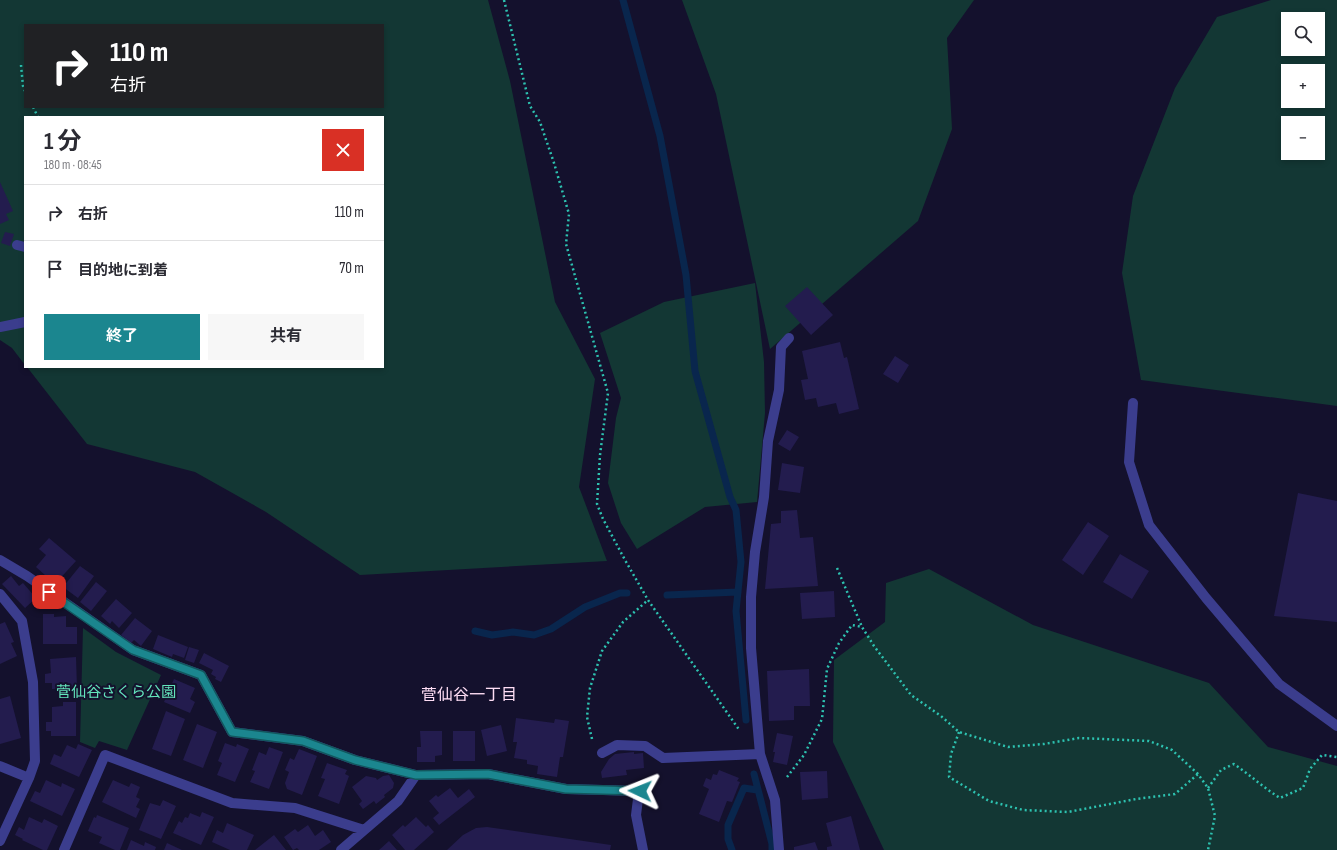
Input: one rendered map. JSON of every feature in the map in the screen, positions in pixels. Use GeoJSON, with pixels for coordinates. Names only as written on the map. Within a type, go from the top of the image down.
{"type":"FeatureCollection","features":[{"type":"Feature","properties":{"kind":"street"},"geometry":{"type":"LineString","coordinates":[[0,327],[24,322]]}},
{"type":"Feature","properties":{"kind":"street"},"geometry":{"type":"LineString","coordinates":[[779,850],[775,800],[760,754],[751,648],[751,597],[755,552],[764,497],[768,441],[779,390],[781,348],[789,338]]}},
{"type":"Feature","properties":{"kind":"street"},"geometry":{"type":"LineString","coordinates":[[1133,403],[1129,462],[1149,525],[1206,598],[1279,684],[1337,726]]}},
{"type":"Feature","properties":{"kind":"street"},"geometry":{"type":"LineString","coordinates":[[0,560],[27,576],[133,650],[201,675],[232,732],[303,741],[355,760],[416,775],[488,774],[566,789],[640,791],[636,815],[643,850]]}},
{"type":"Feature","properties":{"kind":"street"},"geometry":{"type":"LineString","coordinates":[[0,594],[22,621],[33,682],[35,761],[29,778],[0,841]]}},
{"type":"Feature","properties":{"kind":"street"},"geometry":{"type":"LineString","coordinates":[[602,753],[617,745],[645,746],[663,758],[760,754]]}},
{"type":"Feature","properties":{"kind":"street"},"geometry":{"type":"LineString","coordinates":[[64,850],[105,755],[232,803],[295,808],[364,830]]}},
{"type":"Feature","properties":{"kind":"street"},"geometry":{"type":"LineString","coordinates":[[0,766],[29,778]]}},
{"type":"Feature","properties":{"kind":"street"},"geometry":{"type":"LineString","coordinates":[[341,850],[398,800],[416,775]]}},
{"type":"Feature","properties":{"kind":"path"},"geometry":{"type":"LineString","coordinates":[[504,0],[530,106],[540,122],[569,214],[566,244],[608,393],[600,455],[597,504],[603,519],[648,600],[740,732]]}},
{"type":"Feature","properties":{"kind":"path"},"geometry":{"type":"LineString","coordinates":[[21,65],[24,88]]}},
{"type":"Feature","properties":{"kind":"path"},"geometry":{"type":"LineString","coordinates":[[837,568],[862,627],[874,646],[911,695],[941,716],[959,732],[1008,747],[1044,744],[1079,738],[1149,741],[1172,750],[1198,774],[1208,788],[1215,816],[1208,850]]}},
{"type":"Feature","properties":{"kind":"path"},"geometry":{"type":"LineString","coordinates":[[602,753],[591,738],[588,717],[590,688],[602,651],[623,622],[648,600]]}},
{"type":"Feature","properties":{"kind":"path"},"geometry":{"type":"LineString","coordinates":[[771,791],[790,774],[804,755],[822,719],[827,669],[839,643],[852,625],[862,627]]}},
{"type":"Feature","properties":{"kind":"path"},"geometry":{"type":"LineString","coordinates":[[959,732],[950,754],[949,777],[989,801],[1023,810],[1068,812],[1136,799],[1175,794],[1198,774]]}},
{"type":"Feature","properties":{"kind":"path"},"geometry":{"type":"LineString","coordinates":[[1208,788],[1221,770],[1234,764],[1255,779],[1264,789],[1280,798],[1303,788],[1310,770],[1322,755],[1337,757]]}},
{"type":"Feature","properties":{"kind":"green space"},"geometry":{"type":"Polygon","coordinates":[[[0,0],[488,0],[510,81],[555,302],[595,379],[579,487],[607,561],[360,575],[266,512],[195,472],[87,444],[28,368],[384,368],[384,116],[24,116],[24,364],[12,348],[0,340],[0,0]]]}},
{"type":"Feature","properties":{"kind":"green space"},"geometry":{"type":"Polygon","coordinates":[[[682,0],[974,0],[947,38],[952,129],[918,221],[770,349],[716,94],[682,0]]]}},
{"type":"Feature","properties":{"kind":"green space"},"geometry":{"type":"Polygon","coordinates":[[[1271,0],[1337,0],[1337,406],[1141,380],[1122,273],[1133,196],[1175,88],[1217,17],[1271,0]]]}},
{"type":"Feature","properties":{"kind":"green space"},"geometry":{"type":"Polygon","coordinates":[[[755,283],[764,362],[765,413],[757,502],[705,507],[637,549],[621,523],[608,483],[616,418],[621,398],[600,333],[664,302],[755,283]]]}},
{"type":"Feature","properties":{"kind":"green space"},"geometry":{"type":"Polygon","coordinates":[[[929,569],[1033,625],[1209,683],[1268,747],[1337,766],[1337,850],[884,850],[833,742],[834,660],[885,622],[886,583],[929,569]]]}},
{"type":"Feature","properties":{"kind":"green space","name":"菅仙谷さくら公園"},"geometry":{"type":"Polygon","coordinates":[[[83,628],[116,652],[161,675],[127,750],[99,741],[95,748],[80,742],[83,628]]]}},
{"type":"Feature","properties":{"kind":"building"},"geometry":{"type":"Polygon","coordinates":[[[0,182],[13,211],[6,214],[9,220],[0,224],[0,182]]]}},
{"type":"Feature","properties":{"kind":"building"},"geometry":{"type":"Polygon","coordinates":[[[5,232],[14,234],[10,246],[1,243],[5,232]]]}},
{"type":"Feature","properties":{"kind":"building"},"geometry":{"type":"Polygon","coordinates":[[[807,287],[833,315],[811,335],[785,306],[807,287]]]}},
{"type":"Feature","properties":{"kind":"building"},"geometry":{"type":"Polygon","coordinates":[[[840,342],[844,358],[847,357],[859,409],[839,414],[836,403],[818,407],[816,398],[805,400],[801,380],[808,379],[802,351],[840,342]]]}},
{"type":"Feature","properties":{"kind":"building"},"geometry":{"type":"Polygon","coordinates":[[[895,356],[909,365],[898,383],[883,374],[895,356]]]}},
{"type":"Feature","properties":{"kind":"building"},"geometry":{"type":"Polygon","coordinates":[[[787,430],[799,437],[790,451],[778,444],[787,430]]]}},
{"type":"Feature","properties":{"kind":"building"},"geometry":{"type":"Polygon","coordinates":[[[782,463],[804,467],[800,493],[778,490],[782,463]]]}},
{"type":"Feature","properties":{"kind":"building"},"geometry":{"type":"Polygon","coordinates":[[[1298,493],[1337,501],[1337,622],[1274,616],[1298,493]]]}},
{"type":"Feature","properties":{"kind":"building"},"geometry":{"type":"Polygon","coordinates":[[[797,510],[800,538],[813,537],[818,586],[765,589],[771,524],[781,523],[781,511],[797,510]]]}},
{"type":"Feature","properties":{"kind":"building"},"geometry":{"type":"Polygon","coordinates":[[[1088,522],[1109,536],[1083,575],[1062,560],[1088,522]]]}},
{"type":"Feature","properties":{"kind":"building"},"geometry":{"type":"Polygon","coordinates":[[[49,538],[76,561],[55,584],[36,567],[46,555],[39,549],[49,538]]]}},
{"type":"Feature","properties":{"kind":"building"},"geometry":{"type":"Polygon","coordinates":[[[1120,554],[1149,571],[1132,599],[1103,582],[1120,554]]]}},
{"type":"Feature","properties":{"kind":"building"},"geometry":{"type":"Polygon","coordinates":[[[80,566],[94,576],[78,598],[63,587],[80,566]]]}},
{"type":"Feature","properties":{"kind":"building"},"geometry":{"type":"Polygon","coordinates":[[[11,576],[19,586],[23,583],[36,598],[25,608],[2,584],[11,576]]]}},
{"type":"Feature","properties":{"kind":"building"},"geometry":{"type":"Polygon","coordinates":[[[96,582],[107,591],[91,611],[80,602],[96,582]]]}},
{"type":"Feature","properties":{"kind":"building"},"geometry":{"type":"Polygon","coordinates":[[[834,591],[835,617],[802,619],[800,593],[834,591]]]}},
{"type":"Feature","properties":{"kind":"building"},"geometry":{"type":"Polygon","coordinates":[[[116,599],[132,613],[119,628],[112,621],[110,624],[101,616],[116,599]]]}},
{"type":"Feature","properties":{"kind":"building"},"geometry":{"type":"Polygon","coordinates":[[[43,614],[54,614],[54,617],[66,616],[66,627],[77,627],[77,644],[43,644],[43,614]]]}},
{"type":"Feature","properties":{"kind":"building"},"geometry":{"type":"Polygon","coordinates":[[[135,618],[152,631],[141,646],[134,640],[131,643],[121,635],[135,618]]]}},
{"type":"Feature","properties":{"kind":"building"},"geometry":{"type":"Polygon","coordinates":[[[5,622],[14,642],[11,643],[17,656],[0,664],[0,624],[5,622]]]}},
{"type":"Feature","properties":{"kind":"building"},"geometry":{"type":"Polygon","coordinates":[[[158,635],[188,647],[184,658],[173,654],[172,657],[153,649],[158,635]]]}},
{"type":"Feature","properties":{"kind":"building"},"geometry":{"type":"Polygon","coordinates":[[[189,647],[199,650],[194,663],[185,660],[189,647]]]}},
{"type":"Feature","properties":{"kind":"building"},"geometry":{"type":"Polygon","coordinates":[[[204,653],[229,666],[221,682],[215,679],[216,677],[211,674],[213,670],[199,663],[204,653]]]}},
{"type":"Feature","properties":{"kind":"building"},"geometry":{"type":"Polygon","coordinates":[[[76,657],[77,688],[52,689],[52,683],[45,683],[45,674],[51,673],[50,659],[76,657]]]}},
{"type":"Feature","properties":{"kind":"building"},"geometry":{"type":"Polygon","coordinates":[[[809,669],[810,706],[794,706],[794,720],[769,721],[767,671],[809,669]]]}},
{"type":"Feature","properties":{"kind":"building"},"geometry":{"type":"Polygon","coordinates":[[[174,679],[195,688],[190,699],[195,702],[190,713],[164,702],[174,679]]]}},
{"type":"Feature","properties":{"kind":"building"},"geometry":{"type":"Polygon","coordinates":[[[10,696],[21,738],[0,744],[0,699],[10,696]]]}},
{"type":"Feature","properties":{"kind":"building"},"geometry":{"type":"Polygon","coordinates":[[[63,702],[76,702],[76,736],[51,736],[51,731],[46,731],[46,722],[52,722],[52,707],[63,706],[63,702]]]}},
{"type":"Feature","properties":{"kind":"building"},"geometry":{"type":"Polygon","coordinates":[[[166,711],[185,719],[171,756],[152,749],[166,711]]]}},
{"type":"Feature","properties":{"kind":"building"},"geometry":{"type":"Polygon","coordinates":[[[516,718],[554,723],[555,719],[569,721],[563,757],[560,757],[557,777],[537,774],[538,766],[527,764],[527,760],[514,758],[517,742],[513,742],[516,718]]]}},
{"type":"Feature","properties":{"kind":"building"},"geometry":{"type":"Polygon","coordinates":[[[197,724],[217,732],[203,768],[183,760],[197,724]]]}},
{"type":"Feature","properties":{"kind":"building"},"geometry":{"type":"Polygon","coordinates":[[[501,725],[507,751],[487,756],[481,730],[501,725]]]}},
{"type":"Feature","properties":{"kind":"building"},"geometry":{"type":"Polygon","coordinates":[[[420,731],[442,731],[442,755],[435,756],[435,762],[417,762],[417,747],[421,747],[420,731]]]}},
{"type":"Feature","properties":{"kind":"building"},"geometry":{"type":"Polygon","coordinates":[[[453,731],[475,731],[475,761],[453,761],[453,731]]]}},
{"type":"Feature","properties":{"kind":"building"},"geometry":{"type":"Polygon","coordinates":[[[777,733],[793,736],[787,765],[773,762],[775,752],[773,752],[777,733]]]}},
{"type":"Feature","properties":{"kind":"building"},"geometry":{"type":"Polygon","coordinates":[[[225,743],[236,747],[237,744],[249,749],[235,782],[217,775],[222,763],[218,761],[225,743]]]}},
{"type":"Feature","properties":{"kind":"building"},"geometry":{"type":"Polygon","coordinates":[[[78,744],[92,750],[79,777],[50,764],[54,754],[61,757],[67,745],[76,749],[78,744]]]}},
{"type":"Feature","properties":{"kind":"building"},"geometry":{"type":"Polygon","coordinates":[[[269,747],[283,752],[269,789],[250,782],[255,771],[252,770],[259,752],[266,755],[269,747]]]}},
{"type":"Feature","properties":{"kind":"building"},"geometry":{"type":"Polygon","coordinates":[[[299,749],[317,756],[302,795],[287,789],[285,783],[289,772],[285,770],[290,758],[294,760],[299,749]]]}},
{"type":"Feature","properties":{"kind":"building"},"geometry":{"type":"Polygon","coordinates":[[[634,752],[634,754],[643,753],[644,768],[626,770],[627,775],[602,778],[601,772],[609,759],[615,754],[634,752]]]}},
{"type":"Feature","properties":{"kind":"building"},"geometry":{"type":"Polygon","coordinates":[[[327,763],[347,770],[345,774],[349,776],[339,804],[318,796],[325,779],[321,778],[327,763]]]}},
{"type":"Feature","properties":{"kind":"building"},"geometry":{"type":"Polygon","coordinates":[[[719,770],[739,778],[737,781],[740,782],[732,802],[727,801],[719,822],[699,814],[709,789],[703,786],[706,778],[711,780],[713,774],[717,775],[719,770]]]}},
{"type":"Feature","properties":{"kind":"building"},"geometry":{"type":"Polygon","coordinates":[[[827,771],[828,798],[802,800],[800,772],[827,771]]]}},
{"type":"Feature","properties":{"kind":"building"},"geometry":{"type":"Polygon","coordinates":[[[389,775],[394,783],[393,788],[376,804],[374,801],[363,809],[359,804],[362,801],[352,787],[366,776],[376,778],[377,780],[383,776],[389,775]]]}},
{"type":"Feature","properties":{"kind":"building"},"geometry":{"type":"Polygon","coordinates":[[[46,780],[61,787],[62,783],[75,789],[62,816],[30,801],[35,791],[40,793],[46,780]]]}},
{"type":"Feature","properties":{"kind":"building"},"geometry":{"type":"Polygon","coordinates":[[[113,780],[129,787],[131,783],[140,787],[136,797],[140,799],[136,807],[140,809],[136,818],[102,802],[113,780]]]}},
{"type":"Feature","properties":{"kind":"building"},"geometry":{"type":"Polygon","coordinates":[[[450,788],[458,798],[469,789],[475,797],[439,825],[433,818],[439,813],[429,801],[436,795],[438,797],[450,788]]]}},
{"type":"Feature","properties":{"kind":"building"},"geometry":{"type":"Polygon","coordinates":[[[163,800],[176,806],[161,839],[139,830],[150,803],[160,806],[163,800]]]}},
{"type":"Feature","properties":{"kind":"building"},"geometry":{"type":"Polygon","coordinates":[[[202,812],[214,817],[201,845],[173,833],[179,821],[182,823],[185,817],[188,818],[190,813],[200,817],[202,812]]]}},
{"type":"Feature","properties":{"kind":"building"},"geometry":{"type":"Polygon","coordinates":[[[97,815],[129,828],[120,850],[115,850],[99,843],[102,837],[88,831],[94,817],[96,818],[97,815]]]}},
{"type":"Feature","properties":{"kind":"building"},"geometry":{"type":"Polygon","coordinates":[[[851,816],[860,850],[827,850],[827,847],[832,846],[826,823],[851,816]]]}},
{"type":"Feature","properties":{"kind":"building"},"geometry":{"type":"Polygon","coordinates":[[[29,817],[42,823],[44,819],[58,826],[47,850],[43,850],[15,835],[19,827],[24,830],[29,817]]]}},
{"type":"Feature","properties":{"kind":"building"},"geometry":{"type":"Polygon","coordinates":[[[416,817],[426,827],[428,825],[434,832],[414,850],[405,850],[392,835],[403,825],[405,827],[416,817]]]}},
{"type":"Feature","properties":{"kind":"building"},"geometry":{"type":"Polygon","coordinates":[[[227,823],[254,835],[247,850],[230,850],[212,842],[217,830],[223,833],[227,823]]]}},
{"type":"Feature","properties":{"kind":"building"},"geometry":{"type":"Polygon","coordinates":[[[308,825],[315,836],[323,830],[331,842],[319,850],[299,850],[297,848],[293,850],[284,837],[295,829],[298,832],[308,825]]]}},
{"type":"Feature","properties":{"kind":"building"},"geometry":{"type":"Polygon","coordinates":[[[487,827],[611,845],[610,850],[447,850],[463,835],[476,828],[487,827]]]}},
{"type":"Feature","properties":{"kind":"building"},"geometry":{"type":"Polygon","coordinates":[[[274,835],[286,850],[255,850],[274,835]]]}},
{"type":"Feature","properties":{"kind":"building"},"geometry":{"type":"Polygon","coordinates":[[[131,840],[144,846],[145,842],[156,847],[155,850],[127,850],[131,840]]]}},
{"type":"Feature","properties":{"kind":"building"},"geometry":{"type":"Polygon","coordinates":[[[389,841],[397,850],[379,850],[389,841]]]}},
{"type":"Feature","properties":{"kind":"building"},"geometry":{"type":"Polygon","coordinates":[[[815,842],[818,850],[794,850],[794,847],[815,842]]]}},
{"type":"Feature","properties":{"kind":"building"},"geometry":{"type":"Polygon","coordinates":[[[167,843],[182,850],[164,850],[167,843]]]}},
{"type":"Feature","properties":{"kind":"waterway"},"geometry":{"type":"LineString","coordinates":[[623,0],[660,136],[686,275],[695,371],[730,497],[736,510],[741,562],[736,611],[746,720]]}},
{"type":"Feature","properties":{"kind":"waterway"},"geometry":{"type":"LineString","coordinates":[[667,595],[738,592]]}},
{"type":"Feature","properties":{"kind":"waterway"},"geometry":{"type":"LineString","coordinates":[[475,631],[492,635],[513,632],[534,635],[551,629],[585,607],[620,593],[627,593]]}},
{"type":"Feature","properties":{"kind":"waterway"},"geometry":{"type":"LineString","coordinates":[[754,774],[772,844],[772,850]]}},
{"type":"Feature","properties":{"kind":"waterway"},"geometry":{"type":"LineString","coordinates":[[732,850],[728,839],[728,825],[744,788],[757,790]]}},
{"type":"Feature","properties":{"kind":"district","name":"菅仙谷一丁目"},"geometry":{"type":"Point","coordinates":[469,694]}},
{"type":"Feature","properties":{"kind":"route"},"geometry":{"type":"LineString","coordinates":[[49,592],[133,650],[201,675],[232,732],[303,741],[355,760],[416,775],[488,774],[566,789],[640,791]]}}]}
